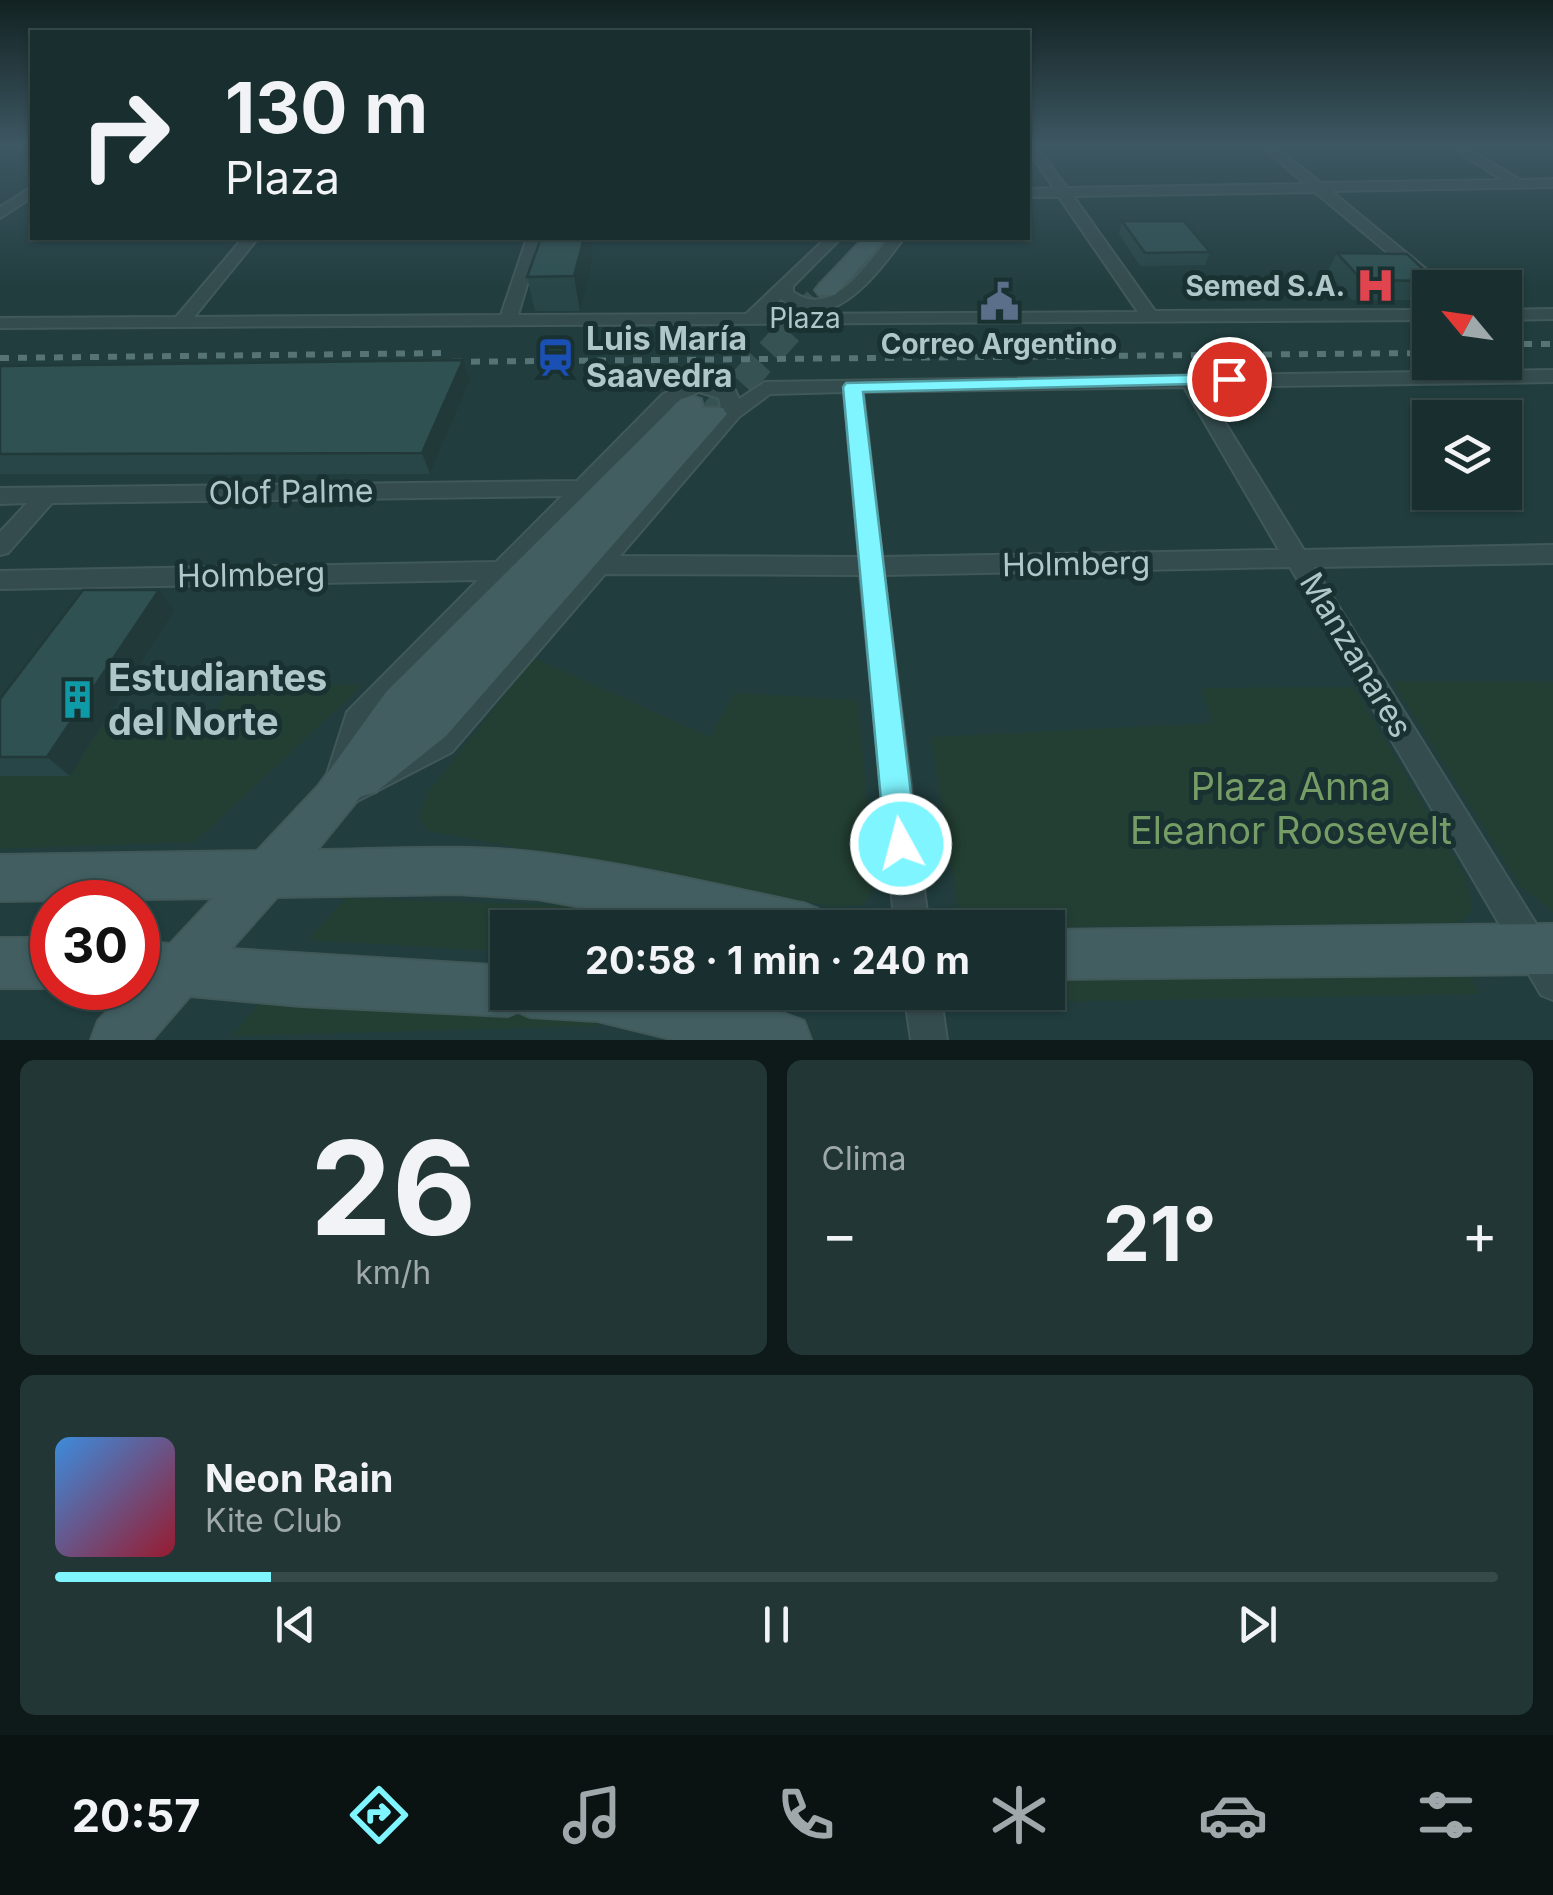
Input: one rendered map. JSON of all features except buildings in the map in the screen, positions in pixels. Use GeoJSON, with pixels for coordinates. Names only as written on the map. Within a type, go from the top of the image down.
{"type":"FeatureCollection","features":[{"type":"Feature","properties":{"kind":"main road"},"geometry":{"type":"LineString","coordinates":[[816,290],[852,240]]}},
{"type":"Feature","properties":{"kind":"main road"},"geometry":{"type":"LineString","coordinates":[[816,290],[873,240]]}},
{"type":"Feature","properties":{"kind":"main road"},"geometry":{"type":"LineString","coordinates":[[160,967],[270,872],[334,799],[432,722],[712,411]]}},
{"type":"Feature","properties":{"kind":"main road"},"geometry":{"type":"LineString","coordinates":[[0,878],[457,871],[538,876],[631,890],[723,910]]}},
{"type":"Feature","properties":{"kind":"main road"},"geometry":{"type":"LineString","coordinates":[[1065,955],[1546,960]]}},
{"type":"Feature","properties":{"kind":"main road"},"geometry":{"type":"LineString","coordinates":[[0,964],[30,963]]}},
{"type":"Feature","properties":{"kind":"main road"},"geometry":{"type":"LineString","coordinates":[[160,967],[301,981],[490,990]]}},
{"type":"Feature","properties":{"kind":"main road"},"geometry":{"type":"LineString","coordinates":[[118,1040],[135,1010]]}},
{"type":"Feature","properties":{"kind":"main road"},"geometry":{"type":"LineString","coordinates":[[658,1010],[785,1040]]}},
{"type":"Feature","properties":{"kind":"street"},"geometry":{"type":"LineString","coordinates":[[1,213],[28,194]]}},
{"type":"Feature","properties":{"kind":"street"},"geometry":{"type":"LineString","coordinates":[[1067,194],[1151,318]]}},
{"type":"Feature","properties":{"kind":"street"},"geometry":{"type":"LineString","coordinates":[[1328,194],[1420,270]]}},
{"type":"Feature","properties":{"kind":"street"},"geometry":{"type":"LineString","coordinates":[[1,213],[30,212]]}},
{"type":"Feature","properties":{"kind":"street"},"geometry":{"type":"LineString","coordinates":[[181,322],[249,240]]}},
{"type":"Feature","properties":{"kind":"street"},"geometry":{"type":"LineString","coordinates":[[507,322],[533,240]]}},
{"type":"Feature","properties":{"kind":"street"},"geometry":{"type":"LineString","coordinates":[[816,290],[833,240]]}},
{"type":"Feature","properties":{"kind":"street"},"geometry":{"type":"LineString","coordinates":[[750,318],[816,290],[894,240]]}},
{"type":"Feature","properties":{"kind":"street"},"geometry":{"type":"LineString","coordinates":[[816,290],[866,318]]}},
{"type":"Feature","properties":{"kind":"street"},"geometry":{"type":"LineString","coordinates":[[1522,315],[1553,314]]}},
{"type":"Feature","properties":{"kind":"street","name":"Plaza"},"geometry":{"type":"LineString","coordinates":[[0,324],[1412,315]]}},
{"type":"Feature","properties":{"kind":"street"},"geometry":{"type":"LineString","coordinates":[[712,411],[765,388],[1551,378]]}},
{"type":"Feature","properties":{"kind":"street","name":"Manzanares"},"geometry":{"type":"LineString","coordinates":[[1189,380],[1546,960]]}},
{"type":"Feature","properties":{"kind":"street"},"geometry":{"type":"LineString","coordinates":[[697,386],[728,394],[598,566],[442,743],[334,799],[357,720],[502,570],[681,390],[697,386]]}},
{"type":"Feature","properties":{"kind":"street"},"geometry":{"type":"LineString","coordinates":[[852,387],[910,910]]}},
{"type":"Feature","properties":{"kind":"street","name":"Olof Palme"},"geometry":{"type":"LineString","coordinates":[[0,496],[583,488]]}},
{"type":"Feature","properties":{"kind":"street"},"geometry":{"type":"LineString","coordinates":[[0,547],[46,496]]}},
{"type":"Feature","properties":{"kind":"street","name":"Holmberg"},"geometry":{"type":"LineString","coordinates":[[598,566],[1299,561],[1553,554]]}},
{"type":"Feature","properties":{"kind":"street","name":"Holmberg"},"geometry":{"type":"LineString","coordinates":[[0,580],[502,570]]}},
{"type":"Feature","properties":{"kind":"street"},"geometry":{"type":"LineString","coordinates":[[925,1010],[929,1040]]}},
{"type":"Feature","properties":{"kind":"green space"},"geometry":{"type":"Polygon","coordinates":[[[534,658],[710,737],[734,693],[858,700],[874,881],[870,896],[862,905],[834,907],[428,831],[418,816],[427,793],[534,658]]]}},
{"type":"Feature","properties":{"kind":"green space"},"geometry":{"type":"Polygon","coordinates":[[[1392,681],[1553,682],[1553,912],[1520,886],[1392,681]]]}},
{"type":"Feature","properties":{"kind":"green space"},"geometry":{"type":"Polygon","coordinates":[[[232,683],[363,685],[195,842],[0,849],[0,776],[70,776],[101,727],[206,727],[232,683]]]}},
{"type":"Feature","properties":{"kind":"green space","name":"Plaza Anna Eleanor Roosevelt"},"geometry":{"type":"Polygon","coordinates":[[[1354,687],[1467,879],[1472,909],[1465,920],[1065,927],[1065,910],[958,910],[931,737],[1213,723],[1201,688],[1354,687]]]}},
{"type":"Feature","properties":{"kind":"green space"},"geometry":{"type":"Polygon","coordinates":[[[346,898],[585,906],[603,910],[490,910],[490,951],[307,940],[346,898]]]}},
{"type":"Feature","properties":{"kind":"green space"},"geometry":{"type":"Polygon","coordinates":[[[1469,975],[1480,994],[1065,1002],[1065,976],[1469,975]]]}},
{"type":"Feature","properties":{"kind":"green space"},"geometry":{"type":"Polygon","coordinates":[[[259,1003],[576,1015],[602,1026],[232,1036],[259,1003]]]}},
{"type":"Feature","properties":{"kind":"tunnel"},"geometry":{"type":"LineString","coordinates":[[713,414],[827,290]]}},
{"type":"Feature","properties":{"kind":"railway"},"geometry":{"type":"LineString","coordinates":[[1522,344],[1553,344]]}},
{"type":"Feature","properties":{"kind":"railway"},"geometry":{"type":"LineString","coordinates":[[0,358],[450,353]]}},
{"type":"Feature","properties":{"kind":"railway"},"geometry":{"type":"LineString","coordinates":[[435,362],[1412,353]]}},
{"type":"Feature","properties":{"kind":"place","name":"Semed S.A."},"geometry":{"type":"Point","coordinates":[1375,286]}},
{"type":"Feature","properties":{"kind":"place","name":"Correo Argentino"},"geometry":{"type":"Point","coordinates":[999,302]}},
{"type":"Feature","properties":{"kind":"place","name":"Luis María Saavedra"},"geometry":{"type":"Point","coordinates":[556,357]}},
{"type":"Feature","properties":{"kind":"place","name":"Estudiantes del Norte"},"geometry":{"type":"Point","coordinates":[78,700]}},
{"type":"Feature","properties":{"kind":"route"},"geometry":{"type":"LineString","coordinates":[[901,844],[852,387],[1229,379]]}}]}
